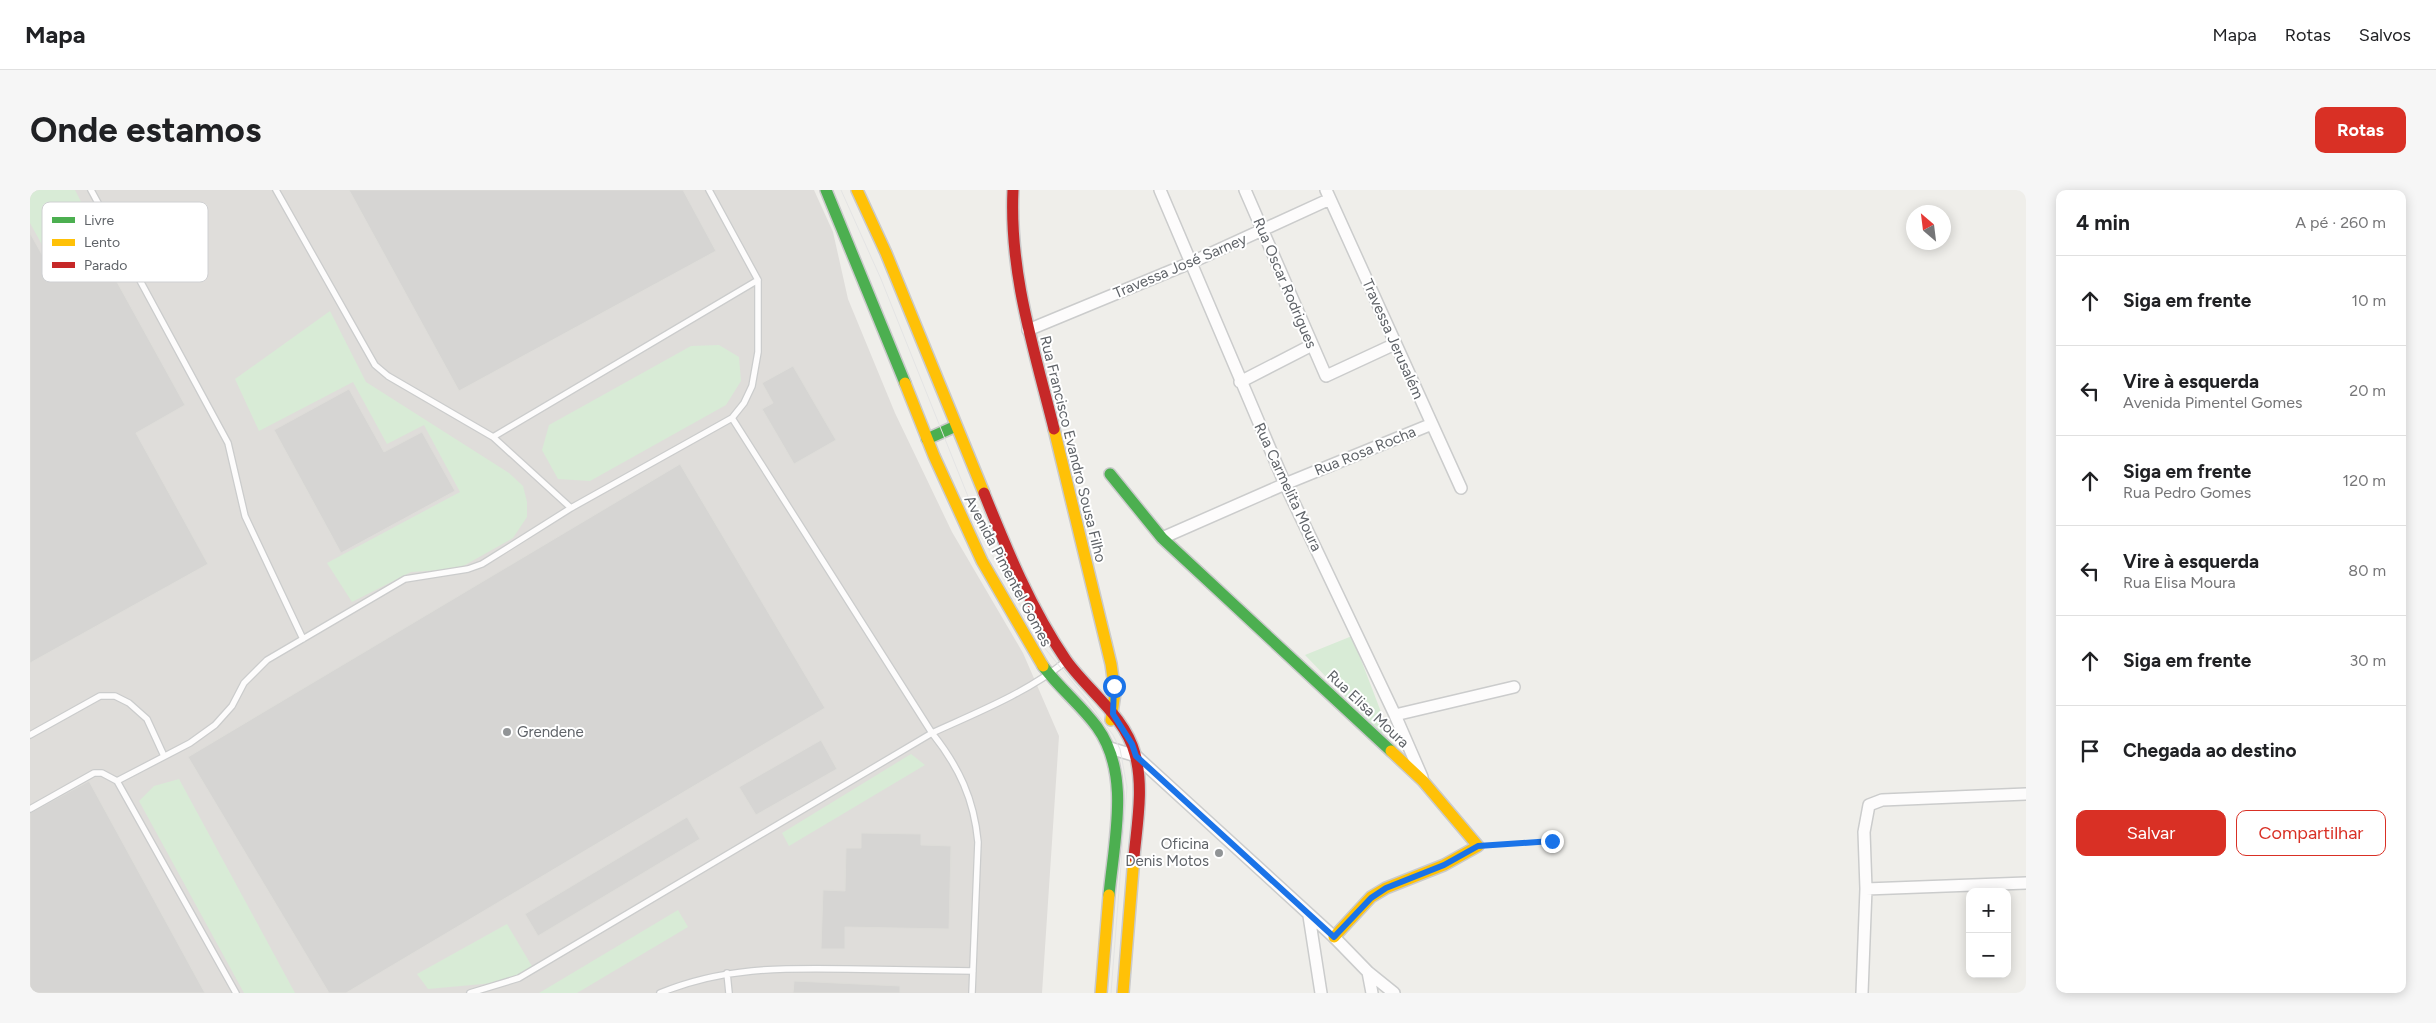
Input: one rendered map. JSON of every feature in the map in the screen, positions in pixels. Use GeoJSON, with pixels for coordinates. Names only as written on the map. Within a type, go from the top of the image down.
{"type":"FeatureCollection","features":[{"type":"Feature","properties":{"kind":"main road","name":"Avenida Pimentel Gomes"},"geometry":{"type":"LineString","coordinates":[[826,190],[862,272],[927,439],[960,514],[1003,599],[1049,674],[1084,710],[1107,742],[1117,773],[1118,792],[1101,993]]}},
{"type":"Feature","properties":{"kind":"main road","name":"Avenida Pimentel Gomes"},"geometry":{"type":"LineString","coordinates":[[857,190],[886,253],[1008,552],[1047,629],[1067,660],[1113,714],[1132,744],[1136,756],[1139,794],[1123,993]]}},
{"type":"Feature","properties":{"kind":"main road","name":"Rua Francisco Evandro Sousa Filho"},"geometry":{"type":"LineString","coordinates":[[1014,190],[1013,259],[1018,292],[1111,664],[1115,694],[1107,742]]}},
{"type":"Feature","properties":{"kind":"main road"},"geometry":{"type":"LineString","coordinates":[[927,439],[956,426]]}},
{"type":"Feature","properties":{"kind":"main road","name":"Rua Elisa Moura"},"geometry":{"type":"LineString","coordinates":[[1110,474],[1162,538],[1424,781],[1478,846]]}},
{"type":"Feature","properties":{"kind":"main road"},"geometry":{"type":"LineString","coordinates":[[1334,937],[1371,898],[1386,888],[1444,865],[1478,846]]}},
{"type":"Feature","properties":{"kind":"street","name":"Rua Carmelita Moura"},"geometry":{"type":"LineString","coordinates":[[1160,190],[1240,382],[1285,484],[1395,715],[1424,781]]}},
{"type":"Feature","properties":{"kind":"street","name":"Rua Oscar Rodrigues"},"geometry":{"type":"LineString","coordinates":[[1245,190],[1326,376],[1395,344]]}},
{"type":"Feature","properties":{"kind":"street","name":"Travessa José Sarney"},"geometry":{"type":"LineString","coordinates":[[1028,330],[1190,263],[1262,230],[1328,195]]}},
{"type":"Feature","properties":{"kind":"street","name":"Travessa Jerusalém"},"geometry":{"type":"LineString","coordinates":[[1328,195],[1461,488]]}},
{"type":"Feature","properties":{"kind":"street"},"geometry":{"type":"LineString","coordinates":[[1240,382],[1312,345]]}},
{"type":"Feature","properties":{"kind":"street","name":"Rua Rosa Rocha"},"geometry":{"type":"LineString","coordinates":[[1162,538],[1285,484],[1432,424]]}},
{"type":"Feature","properties":{"kind":"street"},"geometry":{"type":"LineString","coordinates":[[1395,715],[1514,687]]}},
{"type":"Feature","properties":{"kind":"street"},"geometry":{"type":"LineString","coordinates":[[1107,742],[1136,756],[1334,937],[1368,972],[1394,993]]}},
{"type":"Feature","properties":{"kind":"street"},"geometry":{"type":"LineString","coordinates":[[1862,993],[1866,889],[1864,832],[1869,805],[1882,800],[2026,794]]}},
{"type":"Feature","properties":{"kind":"street"},"geometry":{"type":"LineString","coordinates":[[1866,889],[2026,884]]}},
{"type":"Feature","properties":{"kind":"street"},"geometry":{"type":"LineString","coordinates":[[1309,916],[1321,993]]}},
{"type":"Feature","properties":{"kind":"street"},"geometry":{"type":"LineString","coordinates":[[1368,972],[1372,993]]}},
{"type":"Feature","properties":{"kind":"lane"},"geometry":{"type":"LineString","coordinates":[[91,190],[97,202]]}},
{"type":"Feature","properties":{"kind":"lane"},"geometry":{"type":"LineString","coordinates":[[276,190],[375,365],[388,376],[493,437],[572,508]]}},
{"type":"Feature","properties":{"kind":"lane"},"geometry":{"type":"LineString","coordinates":[[117,781],[190,743],[215,725],[232,706],[244,683],[267,660],[404,579],[468,569],[482,564],[572,508],[732,418],[744,403],[752,386],[758,352],[758,280],[709,190]]}},
{"type":"Feature","properties":{"kind":"lane"},"geometry":{"type":"LineString","coordinates":[[493,437],[758,280]]}},
{"type":"Feature","properties":{"kind":"lane"},"geometry":{"type":"LineString","coordinates":[[141,282],[228,443],[237,492],[245,516],[303,639]]}},
{"type":"Feature","properties":{"kind":"lane"},"geometry":{"type":"LineString","coordinates":[[732,418],[932,733],[956,765],[966,785],[976,824],[978,842],[972,993]]}},
{"type":"Feature","properties":{"kind":"lane"},"geometry":{"type":"LineString","coordinates":[[470,993],[519,978],[932,733],[994,705],[1049,674],[1067,660]]}},
{"type":"Feature","properties":{"kind":"lane"},"geometry":{"type":"LineString","coordinates":[[30,735],[100,696],[115,696],[129,703],[147,719],[164,756]]}},
{"type":"Feature","properties":{"kind":"lane"},"geometry":{"type":"LineString","coordinates":[[30,809],[94,773],[102,773],[117,781],[236,993]]}},
{"type":"Feature","properties":{"kind":"lane"},"geometry":{"type":"LineString","coordinates":[[660,993],[684,983],[727,972],[797,969],[973,971]]}},
{"type":"Feature","properties":{"kind":"lane"},"geometry":{"type":"LineString","coordinates":[[727,972],[729,993]]}},
{"type":"Feature","properties":{"kind":"path"},"geometry":{"type":"LineString","coordinates":[[1478,846],[1552,841]]}},
{"type":"Feature","properties":{"kind":"shaded area"},"geometry":{"type":"Polygon","coordinates":[[[30,190],[814,190],[833,232],[848,299],[895,413],[952,532],[1023,653],[1059,736],[1042,993],[30,993],[30,190]]]}},
{"type":"Feature","properties":{"kind":"green space"},"geometry":{"type":"Polygon","coordinates":[[[30,190],[75,190],[81,202],[42,202],[42,245],[30,223],[30,190]]]}},
{"type":"Feature","properties":{"kind":"green space"},"geometry":{"type":"Polygon","coordinates":[[[330,311],[366,382],[509,473],[523,486],[527,502],[527,517],[513,538],[458,569],[411,572],[352,602],[327,563],[460,492],[424,425],[387,444],[353,382],[259,431],[235,379],[330,311]]]}},
{"type":"Feature","properties":{"kind":"green space"},"geometry":{"type":"Polygon","coordinates":[[[719,345],[739,357],[741,381],[726,405],[590,481],[558,479],[542,450],[549,425],[691,346],[719,345]]]}},
{"type":"Feature","properties":{"kind":"green space"},"geometry":{"type":"Polygon","coordinates":[[[1352,636],[1389,733],[1380,733],[1305,655],[1352,636]]]}},
{"type":"Feature","properties":{"kind":"green space"},"geometry":{"type":"Polygon","coordinates":[[[911,754],[925,765],[789,846],[782,833],[911,754]]]}},
{"type":"Feature","properties":{"kind":"green space"},"geometry":{"type":"Polygon","coordinates":[[[179,779],[295,993],[244,993],[139,801],[154,786],[179,779]]]}},
{"type":"Feature","properties":{"kind":"green space"},"geometry":{"type":"Polygon","coordinates":[[[678,910],[688,927],[577,993],[539,993],[678,910]]]}},
{"type":"Feature","properties":{"kind":"green space"},"geometry":{"type":"Polygon","coordinates":[[[507,924],[533,968],[505,982],[428,989],[417,974],[507,924]]]}},
{"type":"Feature","properties":{"kind":"building"},"geometry":{"type":"Polygon","coordinates":[[[349,190],[683,190],[716,251],[459,391],[349,190]]]}},
{"type":"Feature","properties":{"kind":"building"},"geometry":{"type":"Polygon","coordinates":[[[30,233],[42,254],[42,282],[117,282],[185,405],[136,433],[208,564],[30,663],[30,233]]]}},
{"type":"Feature","properties":{"kind":"building"},"geometry":{"type":"Polygon","coordinates":[[[793,366],[836,440],[794,464],[762,409],[773,403],[762,383],[793,366]]]}},
{"type":"Feature","properties":{"kind":"building"},"geometry":{"type":"Polygon","coordinates":[[[349,389],[384,452],[422,432],[455,491],[341,553],[274,430],[349,389]]]}},
{"type":"Feature","properties":{"kind":"building","name":"Grendene"},"geometry":{"type":"Polygon","coordinates":[[[680,464],[825,708],[346,993],[329,993],[188,757],[680,464]]]}},
{"type":"Feature","properties":{"kind":"building"},"geometry":{"type":"Polygon","coordinates":[[[821,740],[837,769],[756,815],[739,787],[821,740]]]}},
{"type":"Feature","properties":{"kind":"building"},"geometry":{"type":"Polygon","coordinates":[[[89,781],[205,993],[30,993],[30,813],[89,781]]]}},
{"type":"Feature","properties":{"kind":"building"},"geometry":{"type":"Polygon","coordinates":[[[687,817],[700,839],[538,936],[525,914],[687,817]]]}},
{"type":"Feature","properties":{"kind":"building"},"geometry":{"type":"Polygon","coordinates":[[[861,833],[921,834],[921,845],[951,846],[949,929],[845,927],[845,949],[821,949],[823,890],[845,891],[846,848],[861,848],[861,833]]]}},
{"type":"Feature","properties":{"kind":"building"},"geometry":{"type":"Polygon","coordinates":[[[794,981],[900,986],[900,993],[793,993],[794,981]]]}},
{"type":"Feature","properties":{"kind":"tram line"},"geometry":{"type":"LineString","coordinates":[[841,190],[881,279],[989,549],[1043,646],[1088,701],[1113,735],[1120,749],[1127,787],[1111,993]]}},
{"type":"Feature","properties":{"kind":"traffic: fast"},"geometry":{"type":"LineString","coordinates":[[826,190],[905,383]]}},
{"type":"Feature","properties":{"kind":"traffic: fast"},"geometry":{"type":"LineString","coordinates":[[927,439],[956,426]]}},
{"type":"Feature","properties":{"kind":"traffic: fast"},"geometry":{"type":"LineString","coordinates":[[1110,474],[1162,538],[1391,751]]}},
{"type":"Feature","properties":{"kind":"traffic: fast"},"geometry":{"type":"LineString","coordinates":[[1043,666],[1097,727],[1107,745],[1114,765],[1118,808],[1109,895]]}},
{"type":"Feature","properties":{"kind":"traffic: slow"},"geometry":{"type":"LineString","coordinates":[[857,190],[886,253],[984,493]]}},
{"type":"Feature","properties":{"kind":"traffic: slow"},"geometry":{"type":"LineString","coordinates":[[905,383],[934,456],[982,561],[1043,666]]}},
{"type":"Feature","properties":{"kind":"traffic: slow"},"geometry":{"type":"LineString","coordinates":[[1054,429],[1111,664],[1115,693],[1111,720]]}},
{"type":"Feature","properties":{"kind":"traffic: slow"},"geometry":{"type":"LineString","coordinates":[[1334,937],[1371,897],[1386,888],[1444,865],[1478,846],[1423,781],[1391,751]]}},
{"type":"Feature","properties":{"kind":"traffic: slow"},"geometry":{"type":"LineString","coordinates":[[1123,993],[1134,857]]}},
{"type":"Feature","properties":{"kind":"traffic: slow"},"geometry":{"type":"LineString","coordinates":[[1101,993],[1109,895]]}},
{"type":"Feature","properties":{"kind":"traffic: jam"},"geometry":{"type":"LineString","coordinates":[[1013,190],[1015,251],[1024,311],[1054,429]]}},
{"type":"Feature","properties":{"kind":"traffic: jam"},"geometry":{"type":"LineString","coordinates":[[984,493],[1020,579],[1053,641],[1075,671],[1115,716],[1130,740],[1135,754],[1139,779],[1139,806],[1134,857]]}},
{"type":"Feature","properties":{"kind":"place","name":"Grendene"},"geometry":{"type":"Point","coordinates":[507,732]}},
{"type":"Feature","properties":{"kind":"place","name":"Oficina Denis Motos"},"geometry":{"type":"Point","coordinates":[1219,853]}},
{"type":"Feature","properties":{"kind":"route"},"geometry":{"type":"LineString","coordinates":[[1114,686],[1115,702],[1113,714],[1132,744],[1136,756],[1334,937],[1371,898],[1386,888],[1444,865],[1478,846],[1552,841]]}}]}
